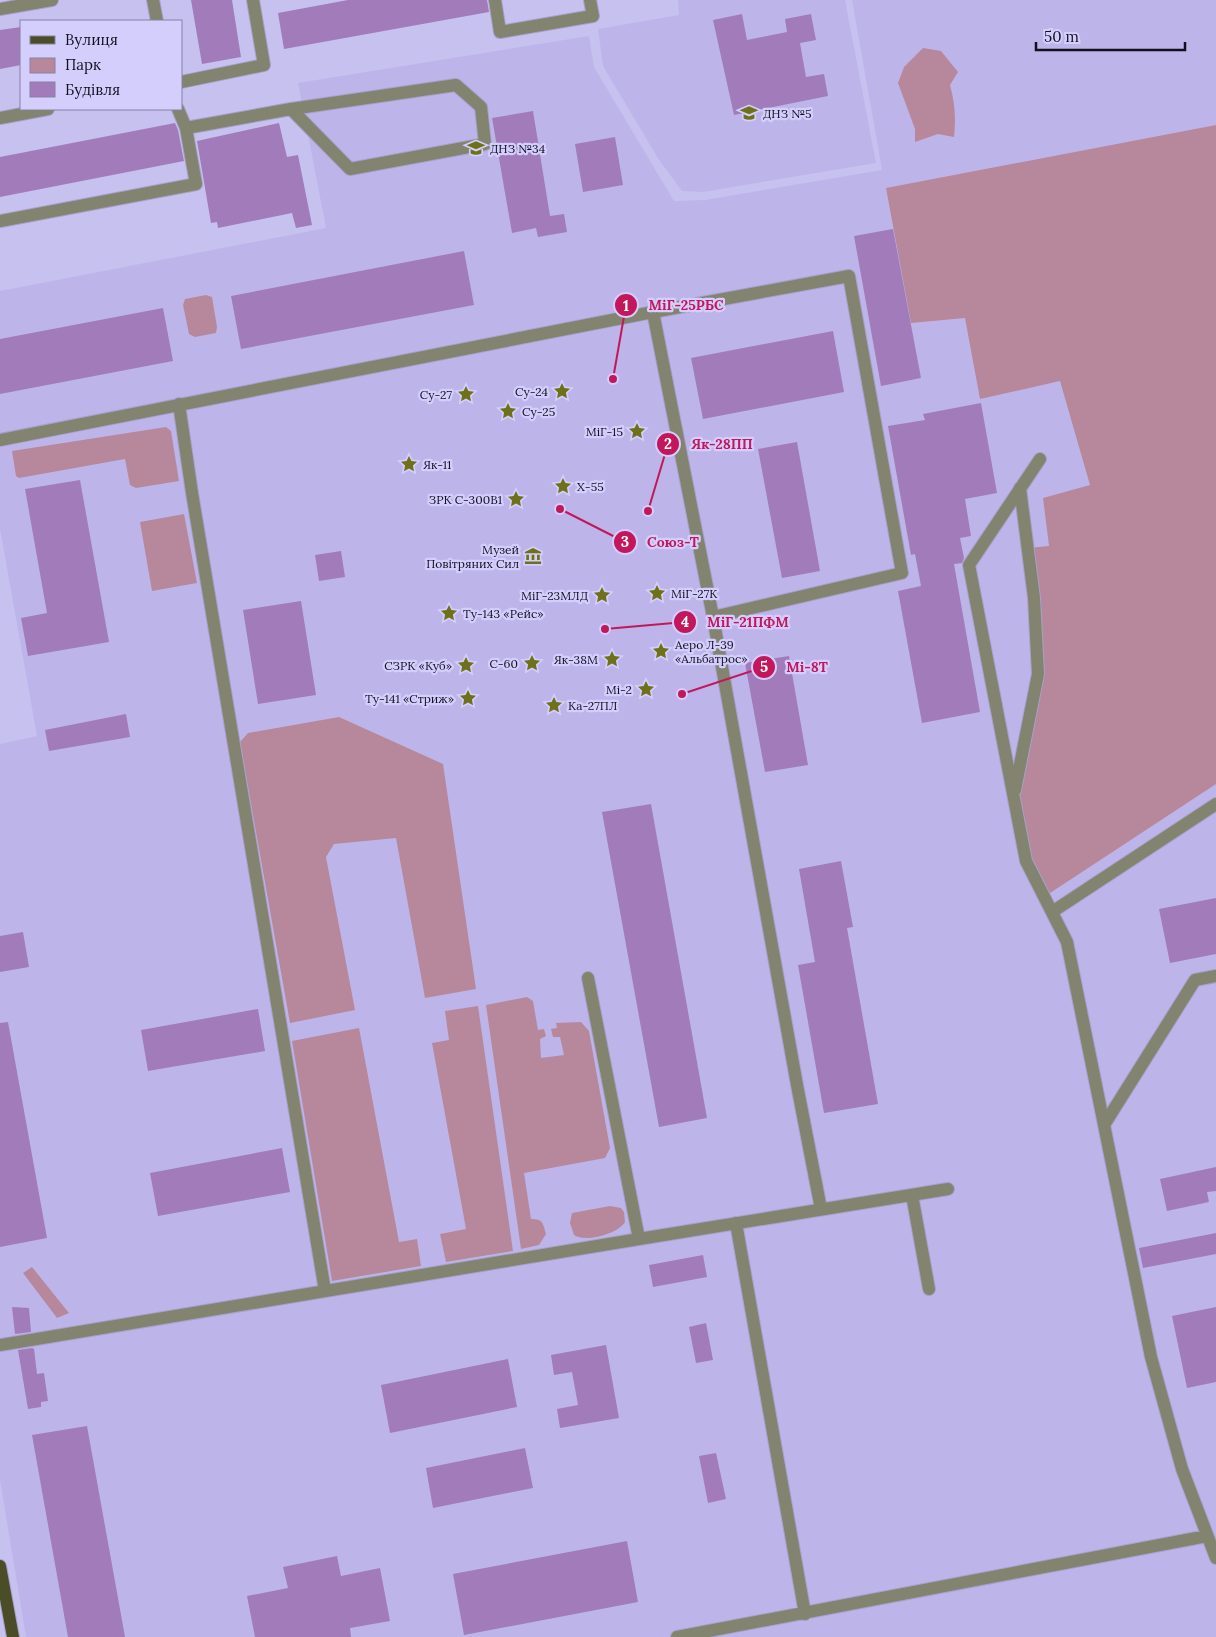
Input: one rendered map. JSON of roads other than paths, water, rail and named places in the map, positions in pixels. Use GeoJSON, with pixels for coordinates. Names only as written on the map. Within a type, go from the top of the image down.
{"type":"FeatureCollection","features":[{"type":"Feature","properties":{"kind":"main road"},"geometry":{"type":"LineString","coordinates":[[0,1566],[2,1591],[13,1637]]}},
{"type":"Feature","properties":{"kind":"lane"},"geometry":{"type":"LineString","coordinates":[[0,9],[52,0]]}},
{"type":"Feature","properties":{"kind":"lane"},"geometry":{"type":"LineString","coordinates":[[153,0],[157,20]]}},
{"type":"Feature","properties":{"kind":"lane"},"geometry":{"type":"LineString","coordinates":[[182,82],[264,65],[253,0]]}},
{"type":"Feature","properties":{"kind":"lane"},"geometry":{"type":"LineString","coordinates":[[495,0],[500,32],[593,16],[590,0]]}},
{"type":"Feature","properties":{"kind":"lane"},"geometry":{"type":"LineString","coordinates":[[186,128],[291,109],[456,85],[482,107],[485,144],[350,169],[291,109]]}},
{"type":"Feature","properties":{"kind":"lane"},"geometry":{"type":"LineString","coordinates":[[0,118],[43,110]]}},
{"type":"Feature","properties":{"kind":"lane"},"geometry":{"type":"LineString","coordinates":[[0,221],[196,184],[186,128],[178,110]]}},
{"type":"Feature","properties":{"kind":"lane"},"geometry":{"type":"LineString","coordinates":[[0,440],[654,312],[849,276],[902,573],[713,617]]}},
{"type":"Feature","properties":{"kind":"lane"},"geometry":{"type":"LineString","coordinates":[[654,312],[713,617],[821,1209]]}},
{"type":"Feature","properties":{"kind":"lane"},"geometry":{"type":"LineString","coordinates":[[179,404],[200,542],[325,1291]]}},
{"type":"Feature","properties":{"kind":"lane"},"geometry":{"type":"LineString","coordinates":[[1040,459],[969,565],[1026,860],[1066,942],[1151,1357],[1182,1469],[1216,1558]]}},
{"type":"Feature","properties":{"kind":"lane"},"geometry":{"type":"LineString","coordinates":[[1013,796],[1038,674],[1034,598],[1020,488]]}},
{"type":"Feature","properties":{"kind":"lane"},"geometry":{"type":"LineString","coordinates":[[1052,912],[1216,804]]}},
{"type":"Feature","properties":{"kind":"lane"},"geometry":{"type":"LineString","coordinates":[[1104,1125],[1195,980],[1216,976]]}},
{"type":"Feature","properties":{"kind":"lane"},"geometry":{"type":"LineString","coordinates":[[588,978],[639,1239]]}},
{"type":"Feature","properties":{"kind":"lane"},"geometry":{"type":"LineString","coordinates":[[0,1346],[948,1189]]}},
{"type":"Feature","properties":{"kind":"lane"},"geometry":{"type":"LineString","coordinates":[[912,1195],[929,1289]]}},
{"type":"Feature","properties":{"kind":"lane"},"geometry":{"type":"LineString","coordinates":[[736,1223],[805,1614]]}},
{"type":"Feature","properties":{"kind":"lane"},"geometry":{"type":"LineString","coordinates":[[677,1637],[1207,1536]]}},
{"type":"Feature","properties":{"kind":"place","name":"ДНЗ №5"},"geometry":{"type":"Point","coordinates":[749,113]}},
{"type":"Feature","properties":{"kind":"place","name":"ДНЗ №34"},"geometry":{"type":"Point","coordinates":[476,148]}},
{"type":"Feature","properties":{"kind":"place","name":"МіГ-25РБС"},"geometry":{"type":"Point","coordinates":[613,379]}},
{"type":"Feature","properties":{"kind":"place","name":"Су-24"},"geometry":{"type":"Point","coordinates":[562,391]}},
{"type":"Feature","properties":{"kind":"place","name":"Су-27"},"geometry":{"type":"Point","coordinates":[466,394]}},
{"type":"Feature","properties":{"kind":"place","name":"Су-25"},"geometry":{"type":"Point","coordinates":[508,411]}},
{"type":"Feature","properties":{"kind":"place","name":"МіГ-15"},"geometry":{"type":"Point","coordinates":[637,431]}},
{"type":"Feature","properties":{"kind":"place","name":"Як-11"},"geometry":{"type":"Point","coordinates":[409,464]}},
{"type":"Feature","properties":{"kind":"place","name":"Х-55"},"geometry":{"type":"Point","coordinates":[563,486]}},
{"type":"Feature","properties":{"kind":"place","name":"ЗРК С-300В1"},"geometry":{"type":"Point","coordinates":[516,499]}},
{"type":"Feature","properties":{"kind":"place","name":"Союз-Т"},"geometry":{"type":"Point","coordinates":[560,509]}},
{"type":"Feature","properties":{"kind":"place","name":"Як-28ПП"},"geometry":{"type":"Point","coordinates":[648,511]}},
{"type":"Feature","properties":{"kind":"place","name":"Музей Повітряних Сил"},"geometry":{"type":"Point","coordinates":[533,556]}},
{"type":"Feature","properties":{"kind":"place","name":"МіГ-27К"},"geometry":{"type":"Point","coordinates":[657,593]}},
{"type":"Feature","properties":{"kind":"place","name":"МіГ-23МЛД"},"geometry":{"type":"Point","coordinates":[602,595]}},
{"type":"Feature","properties":{"kind":"place","name":"Ту-143 «Рейс»"},"geometry":{"type":"Point","coordinates":[449,613]}},
{"type":"Feature","properties":{"kind":"place","name":"МіГ-21ПФМ"},"geometry":{"type":"Point","coordinates":[605,629]}},
{"type":"Feature","properties":{"kind":"place","name":"Аеро Л-39 «Альбатрос»"},"geometry":{"type":"Point","coordinates":[661,651]}},
{"type":"Feature","properties":{"kind":"place","name":"Як-38М"},"geometry":{"type":"Point","coordinates":[612,659]}},
{"type":"Feature","properties":{"kind":"place","name":"С-60"},"geometry":{"type":"Point","coordinates":[532,663]}},
{"type":"Feature","properties":{"kind":"place","name":"СЗРК «Куб»"},"geometry":{"type":"Point","coordinates":[466,665]}},
{"type":"Feature","properties":{"kind":"place","name":"Мі-2"},"geometry":{"type":"Point","coordinates":[646,689]}},
{"type":"Feature","properties":{"kind":"place","name":"Мі-8Т"},"geometry":{"type":"Point","coordinates":[682,694]}},
{"type":"Feature","properties":{"kind":"place","name":"Ту-141 «Стриж»"},"geometry":{"type":"Point","coordinates":[468,698]}},
{"type":"Feature","properties":{"kind":"place","name":"Ка-27ПЛ"},"geometry":{"type":"Point","coordinates":[554,705]}}]}
